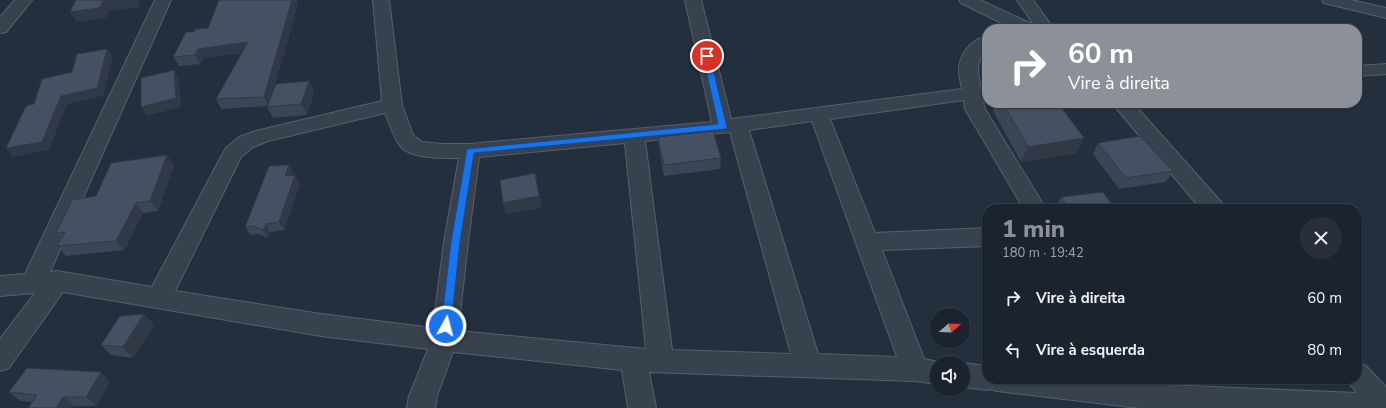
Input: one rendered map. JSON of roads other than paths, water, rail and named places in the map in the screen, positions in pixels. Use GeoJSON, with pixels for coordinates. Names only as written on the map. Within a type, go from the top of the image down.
{"type":"FeatureCollection","features":[{"type":"Feature","properties":{"kind":"street"},"geometry":{"type":"LineString","coordinates":[[0,28],[24,0]]}},
{"type":"Feature","properties":{"kind":"street"},"geometry":{"type":"LineString","coordinates":[[0,360],[45,282],[164,0]]}},
{"type":"Feature","properties":{"kind":"street"},"geometry":{"type":"LineString","coordinates":[[382,0],[392,105],[404,136],[409,143],[417,148],[442,151],[470,151],[730,126],[980,92]]}},
{"type":"Feature","properties":{"kind":"street"},"geometry":{"type":"LineString","coordinates":[[693,0],[730,126],[808,366]]}},
{"type":"Feature","properties":{"kind":"street"},"geometry":{"type":"LineString","coordinates":[[967,0],[1005,24]]}},
{"type":"Feature","properties":{"kind":"street"},"geometry":{"type":"LineString","coordinates":[[1025,0],[1042,24]]}},
{"type":"Feature","properties":{"kind":"street"},"geometry":{"type":"LineString","coordinates":[[1330,0],[1386,13]]}},
{"type":"Feature","properties":{"kind":"street"},"geometry":{"type":"LineString","coordinates":[[982,45],[972,53],[968,69],[980,92],[975,109],[1032,204]]}},
{"type":"Feature","properties":{"kind":"street"},"geometry":{"type":"LineString","coordinates":[[1362,71],[1386,69]]}},
{"type":"Feature","properties":{"kind":"street"},"geometry":{"type":"LineString","coordinates":[[159,298],[233,153],[246,142],[262,136],[392,105]]}},
{"type":"Feature","properties":{"kind":"street"},"geometry":{"type":"LineString","coordinates":[[1126,108],[1210,204]]}},
{"type":"Feature","properties":{"kind":"street"},"geometry":{"type":"LineString","coordinates":[[0,286],[45,282],[159,298],[321,325],[444,340],[634,360],[926,370],[867,242],[819,114]]}},
{"type":"Feature","properties":{"kind":"street"},"geometry":{"type":"LineString","coordinates":[[634,135],[660,360]]}},
{"type":"Feature","properties":{"kind":"street"},"geometry":{"type":"LineString","coordinates":[[421,408],[423,396],[444,340],[456,242],[470,151]]}},
{"type":"Feature","properties":{"kind":"street"},"geometry":{"type":"LineString","coordinates":[[867,242],[982,236]]}},
{"type":"Feature","properties":{"kind":"street"},"geometry":{"type":"LineString","coordinates":[[634,360],[642,408]]}},
{"type":"Feature","properties":{"kind":"street"},"geometry":{"type":"LineString","coordinates":[[970,376],[982,377]]}},
{"type":"Feature","properties":{"kind":"street"},"geometry":{"type":"LineString","coordinates":[[1362,380],[1386,407]]}},
{"type":"Feature","properties":{"kind":"street"},"geometry":{"type":"LineString","coordinates":[[1044,384],[1140,394],[1386,407]]}}]}
